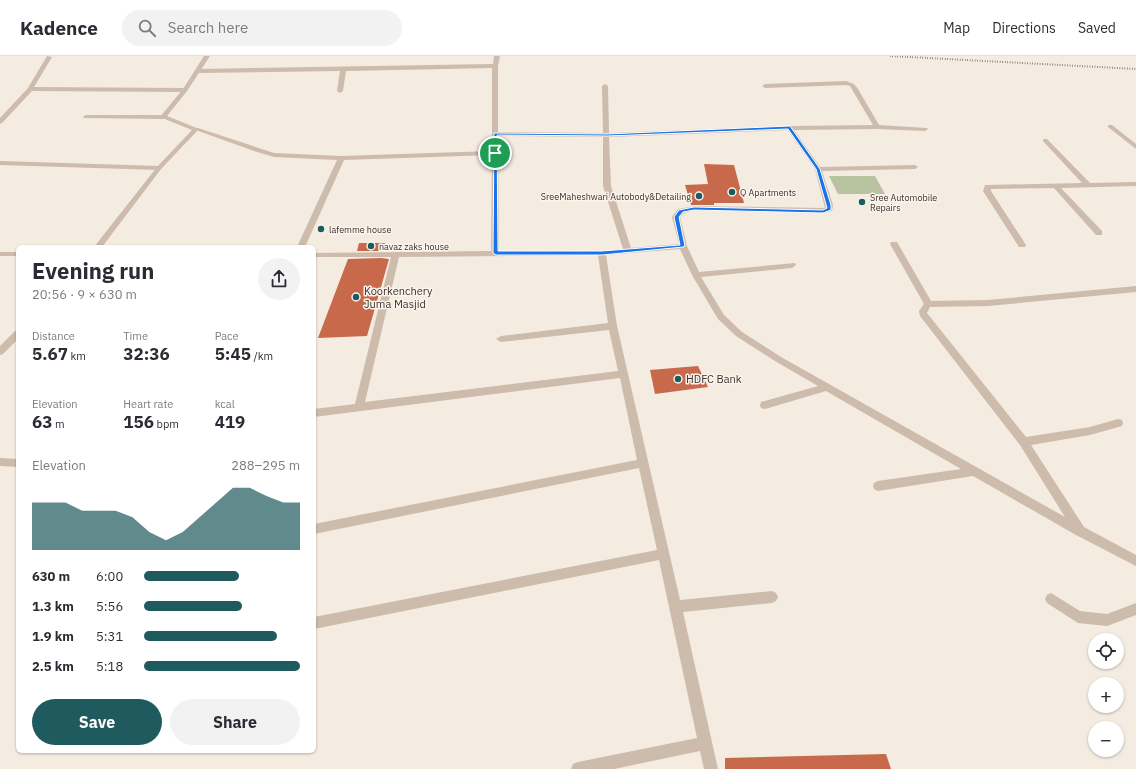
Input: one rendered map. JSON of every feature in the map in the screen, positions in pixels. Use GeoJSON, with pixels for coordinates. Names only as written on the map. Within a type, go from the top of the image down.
{"type":"FeatureCollection","features":[{"type":"Feature","properties":{"kind":"street"},"geometry":{"type":"LineString","coordinates":[[163,117],[185,90],[207,56]]}},
{"type":"Feature","properties":{"kind":"street"},"geometry":{"type":"LineString","coordinates":[[496,253],[495,66],[498,56]]}},
{"type":"Feature","properties":{"kind":"street"},"geometry":{"type":"LineString","coordinates":[[0,122],[30,89],[49,57]]}},
{"type":"Feature","properties":{"kind":"street"},"geometry":{"type":"LineString","coordinates":[[198,71],[495,66]]}},
{"type":"Feature","properties":{"kind":"street"},"geometry":{"type":"LineString","coordinates":[[340,91],[343,69]]}},
{"type":"Feature","properties":{"kind":"street"},"geometry":{"type":"LineString","coordinates":[[766,86],[840,82],[852,85],[877,127]]}},
{"type":"Feature","properties":{"kind":"street"},"geometry":{"type":"LineString","coordinates":[[606,86],[607,186],[628,251]]}},
{"type":"Feature","properties":{"kind":"street"},"geometry":{"type":"LineString","coordinates":[[30,89],[185,90]]}},
{"type":"Feature","properties":{"kind":"street"},"geometry":{"type":"LineString","coordinates":[[0,114],[7,114]]}},
{"type":"Feature","properties":{"kind":"street"},"geometry":{"type":"LineString","coordinates":[[86,117],[163,117],[274,155],[341,158],[495,153]]}},
{"type":"Feature","properties":{"kind":"street"},"geometry":{"type":"LineString","coordinates":[[1110,126],[1136,146]]}},
{"type":"Feature","properties":{"kind":"street"},"geometry":{"type":"LineString","coordinates":[[495,134],[607,135],[790,128],[877,127],[925,129]]}},
{"type":"Feature","properties":{"kind":"street"},"geometry":{"type":"LineString","coordinates":[[790,128],[818,169],[829,209],[823,211],[694,208],[681,211],[676,217],[683,246],[696,275],[721,317],[738,334],[827,387],[1080,531],[1136,561]]}},
{"type":"Feature","properties":{"kind":"street"},"geometry":{"type":"LineString","coordinates":[[100,245],[159,168],[196,129]]}},
{"type":"Feature","properties":{"kind":"street"},"geometry":{"type":"LineString","coordinates":[[1045,140],[1088,185]]}},
{"type":"Feature","properties":{"kind":"street"},"geometry":{"type":"LineString","coordinates":[[302,245],[341,158]]}},
{"type":"Feature","properties":{"kind":"street"},"geometry":{"type":"LineString","coordinates":[[0,163],[159,168]]}},
{"type":"Feature","properties":{"kind":"street"},"geometry":{"type":"LineString","coordinates":[[818,169],[915,167]]}},
{"type":"Feature","properties":{"kind":"street"},"geometry":{"type":"LineString","coordinates":[[1022,245],[987,191],[988,187],[1136,184]]}},
{"type":"Feature","properties":{"kind":"street"},"geometry":{"type":"LineString","coordinates":[[1055,185],[1099,234]]}},
{"type":"Feature","properties":{"kind":"street"},"geometry":{"type":"LineString","coordinates":[[894,244],[928,304]]}},
{"type":"Feature","properties":{"kind":"street"},"geometry":{"type":"LineString","coordinates":[[316,255],[602,253],[683,246]]}},
{"type":"Feature","properties":{"kind":"street"},"geometry":{"type":"LineString","coordinates":[[602,253],[613,326],[711,769]]}},
{"type":"Feature","properties":{"kind":"street"},"geometry":{"type":"LineString","coordinates":[[0,254],[16,254]]}},
{"type":"Feature","properties":{"kind":"street"},"geometry":{"type":"LineString","coordinates":[[359,407],[395,255]]}},
{"type":"Feature","properties":{"kind":"street"},"geometry":{"type":"LineString","coordinates":[[696,275],[792,265]]}},
{"type":"Feature","properties":{"kind":"street"},"geometry":{"type":"LineString","coordinates":[[928,304],[988,303],[1136,289]]}},
{"type":"Feature","properties":{"kind":"street"},"geometry":{"type":"LineString","coordinates":[[928,304],[923,314],[1024,442],[1080,531]]}},
{"type":"Feature","properties":{"kind":"street"},"geometry":{"type":"LineString","coordinates":[[501,339],[613,326]]}},
{"type":"Feature","properties":{"kind":"street"},"geometry":{"type":"LineString","coordinates":[[0,352],[16,335]]}},
{"type":"Feature","properties":{"kind":"street"},"geometry":{"type":"LineString","coordinates":[[316,413],[624,374]]}},
{"type":"Feature","properties":{"kind":"street"},"geometry":{"type":"LineString","coordinates":[[765,405],[827,387]]}},
{"type":"Feature","properties":{"kind":"street"},"geometry":{"type":"LineString","coordinates":[[1024,442],[1090,432],[1118,423]]}},
{"type":"Feature","properties":{"kind":"street"},"geometry":{"type":"LineString","coordinates":[[0,462],[16,463]]}},
{"type":"Feature","properties":{"kind":"street"},"geometry":{"type":"LineString","coordinates":[[316,529],[643,463]]}},
{"type":"Feature","properties":{"kind":"street"},"geometry":{"type":"LineString","coordinates":[[878,486],[975,471]]}},
{"type":"Feature","properties":{"kind":"street"},"geometry":{"type":"LineString","coordinates":[[316,623],[664,554]]}},
{"type":"Feature","properties":{"kind":"street"},"geometry":{"type":"LineString","coordinates":[[675,607],[772,597]]}},
{"type":"Feature","properties":{"kind":"street"},"geometry":{"type":"LineString","coordinates":[[1051,599],[1078,617],[1107,620],[1136,609]]}},
{"type":"Feature","properties":{"kind":"street"},"geometry":{"type":"LineString","coordinates":[[578,769],[706,743]]}},
{"type":"Feature","properties":{"kind":"green space"},"geometry":{"type":"Polygon","coordinates":[[[829,176],[875,176],[885,194],[838,194],[829,176]]]}},
{"type":"Feature","properties":{"kind":"building"},"geometry":{"type":"Polygon","coordinates":[[[704,164],[734,165],[744,203],[691,205],[685,185],[708,184],[704,164]]]}},
{"type":"Feature","properties":{"kind":"building","name":"navaz zaks house"},"geometry":{"type":"Polygon","coordinates":[[[359,243],[385,243],[383,251],[357,251],[359,243]]]}},
{"type":"Feature","properties":{"kind":"building","name":"Koorkenchery Juma Masjid"},"geometry":{"type":"Polygon","coordinates":[[[348,259],[389,259],[367,336],[318,338],[348,259]]]}},
{"type":"Feature","properties":{"kind":"building","name":"HDFC Bank"},"geometry":{"type":"Polygon","coordinates":[[[698,366],[708,387],[655,394],[650,370],[698,366]]]}},
{"type":"Feature","properties":{"kind":"building"},"geometry":{"type":"Polygon","coordinates":[[[886,754],[891,769],[725,769],[725,758],[886,754]]]}},
{"type":"Feature","properties":{"kind":"railway"},"geometry":{"type":"LineString","coordinates":[[890,56],[1136,69]]}},
{"type":"Feature","properties":{"kind":"place","name":"Q Apartments"},"geometry":{"type":"Point","coordinates":[732,192]}},
{"type":"Feature","properties":{"kind":"place","name":"SreeMaheshwari Autobody&Detailing"},"geometry":{"type":"Point","coordinates":[699,196]}},
{"type":"Feature","properties":{"kind":"place","name":"Sree Automobile Repairs"},"geometry":{"type":"Point","coordinates":[862,202]}},
{"type":"Feature","properties":{"kind":"place","name":"lafemme house"},"geometry":{"type":"Point","coordinates":[321,229]}},
{"type":"Feature","properties":{"kind":"place","name":"navaz zaks house"},"geometry":{"type":"Point","coordinates":[371,246]}},
{"type":"Feature","properties":{"kind":"place","name":"Koorkenchery Juma Masjid"},"geometry":{"type":"Point","coordinates":[356,297]}},
{"type":"Feature","properties":{"kind":"place","name":"HDFC Bank"},"geometry":{"type":"Point","coordinates":[678,379]}},
{"type":"Feature","properties":{"kind":"route"},"geometry":{"type":"LineString","coordinates":[[790,128],[818,169],[829,209],[823,211],[694,208],[681,211],[676,217],[683,246],[602,253],[496,253],[495,153],[495,134],[607,135],[790,128]]}}]}
